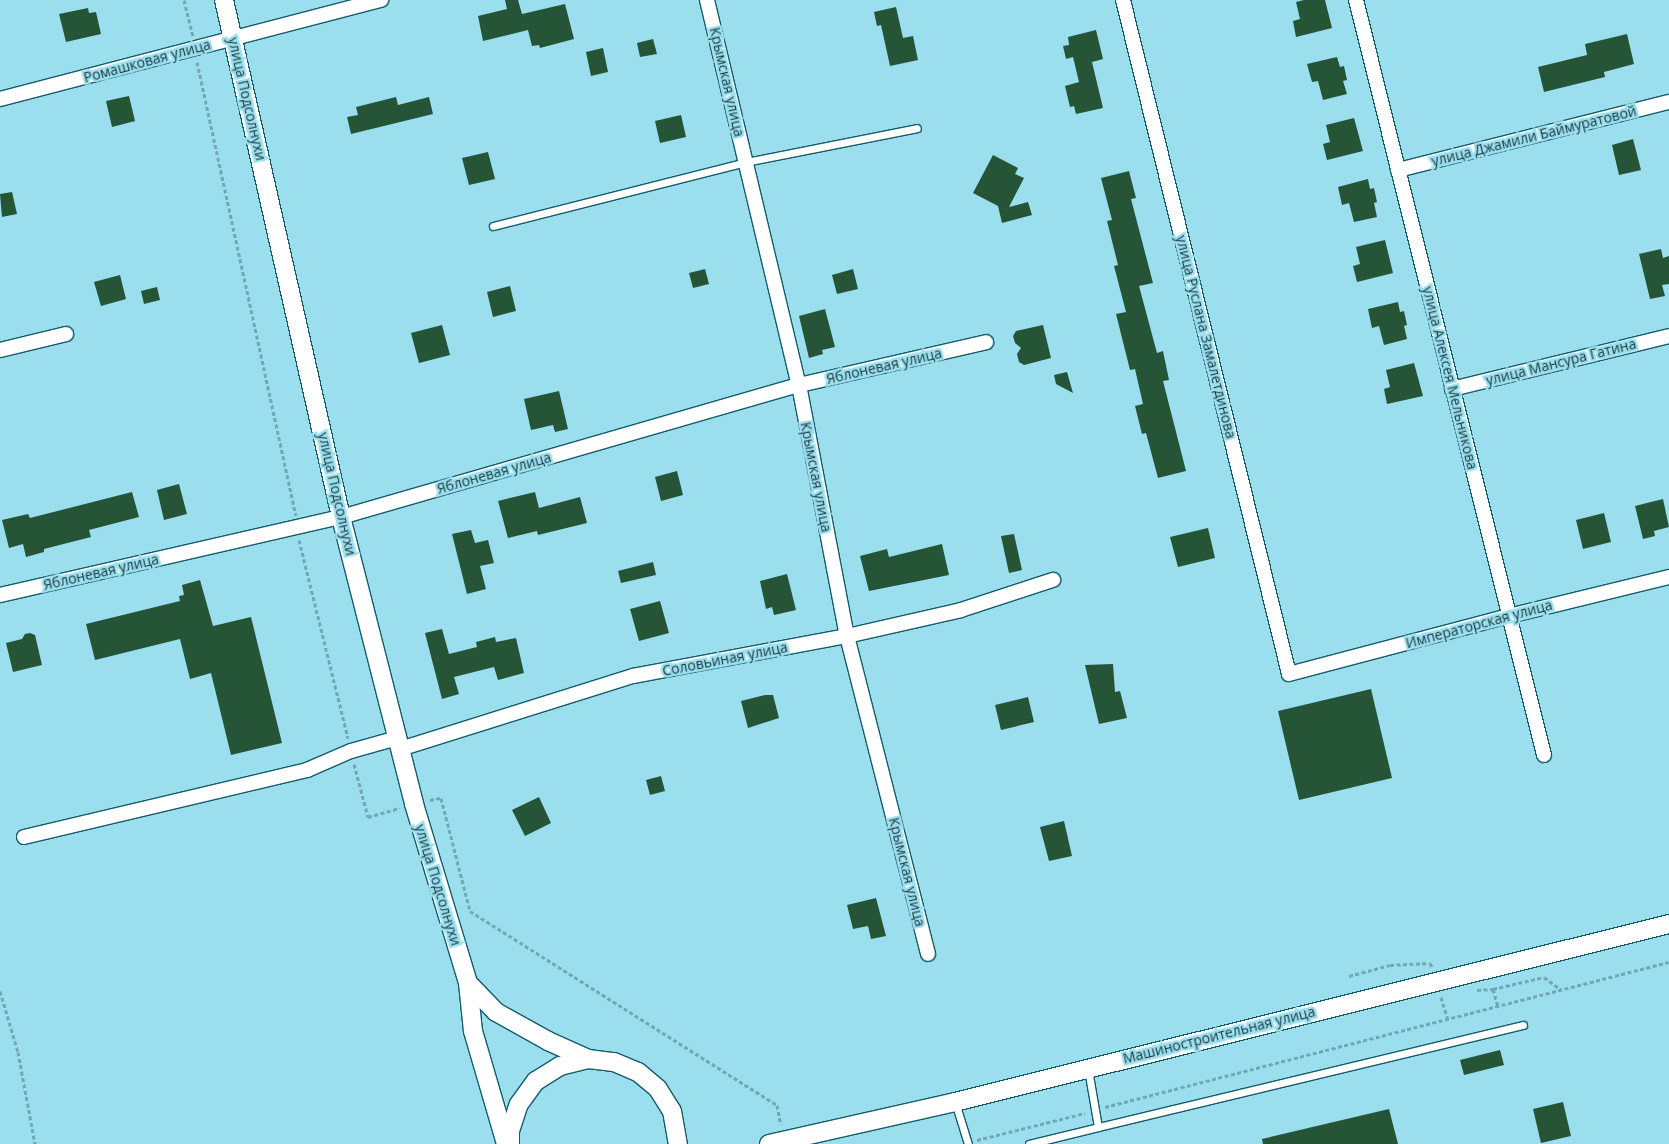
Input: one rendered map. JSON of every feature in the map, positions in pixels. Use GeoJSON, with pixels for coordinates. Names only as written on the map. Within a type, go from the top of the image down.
{"type":"FeatureCollection","features":[{"type":"Feature","properties":{"kind":"street","name":"улица Подсолнухи"},"geometry":{"type":"LineString","coordinates":[[224,0],[341,517],[414,804],[468,982],[473,1031],[506,1144]]}},
{"type":"Feature","properties":{"kind":"street","name":"Ромашковая улица"},"geometry":{"type":"LineString","coordinates":[[0,99],[381,0]]}},
{"type":"Feature","properties":{"kind":"street","name":"Крымская улица"},"geometry":{"type":"LineString","coordinates":[[707,0],[798,385],[847,636],[928,954]]}},
{"type":"Feature","properties":{"kind":"street","name":"улица Руслана Замалетдинова"},"geometry":{"type":"LineString","coordinates":[[1123,0],[1289,674]]}},
{"type":"Feature","properties":{"kind":"street","name":"улица Алексея Мельникова"},"geometry":{"type":"LineString","coordinates":[[1356,0],[1544,755]]}},
{"type":"Feature","properties":{"kind":"street","name":"улица Джамили Баймуратовой"},"geometry":{"type":"LineString","coordinates":[[1398,170],[1669,102]]}},
{"type":"Feature","properties":{"kind":"street"},"geometry":{"type":"LineString","coordinates":[[0,350],[66,334]]}},
{"type":"Feature","properties":{"kind":"street","name":"улица Мансура Гатина"},"geometry":{"type":"LineString","coordinates":[[1452,389],[1669,336]]}},
{"type":"Feature","properties":{"kind":"street","name":"Яблоневая улица"},"geometry":{"type":"LineString","coordinates":[[0,595],[341,517],[798,385],[986,342]]}},
{"type":"Feature","properties":{"kind":"street","name":"Императорская улица"},"geometry":{"type":"LineString","coordinates":[[1289,674],[1509,616],[1669,577]]}},
{"type":"Feature","properties":{"kind":"street","name":"Соловьиная улица"},"geometry":{"type":"LineString","coordinates":[[24,837],[307,770],[351,751],[399,743],[633,676],[847,636],[961,610],[1053,580]]}},
{"type":"Feature","properties":{"kind":"street","name":"Машиностроительная улица"},"geometry":{"type":"LineString","coordinates":[[776,1142],[955,1102],[1669,924]]}},
{"type":"Feature","properties":{"kind":"street"},"geometry":{"type":"LineString","coordinates":[[468,982],[496,1012],[548,1041],[588,1059],[614,1062],[638,1072],[658,1089],[672,1111],[678,1144]]}},
{"type":"Feature","properties":{"kind":"street"},"geometry":{"type":"LineString","coordinates":[[510,1144],[510,1131],[519,1104],[536,1081],[560,1066],[588,1059]]}},
{"type":"Feature","properties":{"kind":"lane"},"geometry":{"type":"LineString","coordinates":[[493,226],[746,162],[917,128]]}},
{"type":"Feature","properties":{"kind":"lane"},"geometry":{"type":"LineString","coordinates":[[1029,1144],[1523,1025]]}},
{"type":"Feature","properties":{"kind":"lane"},"geometry":{"type":"LineString","coordinates":[[1088,1069],[1098,1128]]}},
{"type":"Feature","properties":{"kind":"lane"},"geometry":{"type":"LineString","coordinates":[[955,1102],[968,1143]]}},
{"type":"Feature","properties":{"kind":"path"},"geometry":{"type":"LineString","coordinates":[[184,0],[294,506],[296,527],[368,818],[441,798],[470,911],[777,1104],[776,1142]]}},
{"type":"Feature","properties":{"kind":"path"},"geometry":{"type":"LineString","coordinates":[[968,1143],[1669,962]]}},
{"type":"Feature","properties":{"kind":"path"},"geometry":{"type":"LineString","coordinates":[[1475,990],[1493,989],[1544,978],[1562,990]]}},
{"type":"Feature","properties":{"kind":"path"},"geometry":{"type":"LineString","coordinates":[[1493,989],[1498,1007]]}},
{"type":"Feature","properties":{"kind":"path"},"geometry":{"type":"LineString","coordinates":[[0,991],[18,1052],[36,1144]]}},
{"type":"Feature","properties":{"kind":"building"},"geometry":{"type":"Polygon","coordinates":[[[505,0],[518,0],[522,14],[565,4],[574,39],[540,48],[539,45],[532,46],[528,30],[483,41],[478,16],[507,9],[505,0]]]}},
{"type":"Feature","properties":{"kind":"building"},"geometry":{"type":"Polygon","coordinates":[[[1325,0],[1332,28],[1296,37],[1293,21],[1300,19],[1296,2],[1325,0]]]}},
{"type":"Feature","properties":{"kind":"building"},"geometry":{"type":"Polygon","coordinates":[[[896,7],[903,38],[913,36],[918,60],[890,66],[881,25],[877,26],[874,12],[896,7]]]}},
{"type":"Feature","properties":{"kind":"building"},"geometry":{"type":"Polygon","coordinates":[[[88,8],[89,13],[96,12],[101,34],[66,42],[59,14],[88,8]]]}},
{"type":"Feature","properties":{"kind":"building"},"geometry":{"type":"Polygon","coordinates":[[[1096,30],[1103,59],[1092,62],[1103,108],[1076,114],[1074,106],[1070,107],[1065,86],[1079,82],[1073,57],[1066,59],[1063,46],[1069,45],[1068,37],[1096,30]]]}},
{"type":"Feature","properties":{"kind":"building"},"geometry":{"type":"Polygon","coordinates":[[[1627,34],[1634,64],[1604,72],[1605,77],[1544,92],[1538,67],[1587,55],[1585,44],[1627,34]]]}},
{"type":"Feature","properties":{"kind":"building"},"geometry":{"type":"Polygon","coordinates":[[[653,39],[657,54],[640,57],[637,43],[653,39]]]}},
{"type":"Feature","properties":{"kind":"building"},"geometry":{"type":"Polygon","coordinates":[[[603,48],[608,72],[591,76],[586,52],[603,48]]]}},
{"type":"Feature","properties":{"kind":"building"},"geometry":{"type":"Polygon","coordinates":[[[1337,57],[1340,67],[1344,66],[1347,80],[1343,81],[1347,94],[1323,100],[1318,81],[1312,82],[1307,64],[1337,57]]]}},
{"type":"Feature","properties":{"kind":"building"},"geometry":{"type":"Polygon","coordinates":[[[129,96],[135,121],[112,127],[106,101],[129,96]]]}},
{"type":"Feature","properties":{"kind":"building"},"geometry":{"type":"Polygon","coordinates":[[[396,97],[398,105],[429,97],[433,114],[351,134],[347,117],[358,115],[356,107],[396,97]]]}},
{"type":"Feature","properties":{"kind":"building"},"geometry":{"type":"Polygon","coordinates":[[[681,115],[686,137],[660,143],[655,121],[681,115]]]}},
{"type":"Feature","properties":{"kind":"building"},"geometry":{"type":"Polygon","coordinates":[[[1354,118],[1363,151],[1327,160],[1323,144],[1330,142],[1326,125],[1354,118]]]}},
{"type":"Feature","properties":{"kind":"building"},"geometry":{"type":"Polygon","coordinates":[[[1633,139],[1641,170],[1619,175],[1612,145],[1633,139]]]}},
{"type":"Feature","properties":{"kind":"building"},"geometry":{"type":"Polygon","coordinates":[[[488,152],[495,179],[469,185],[462,158],[488,152]]]}},
{"type":"Feature","properties":{"kind":"building"},"geometry":{"type":"Polygon","coordinates":[[[993,155],[1018,168],[1015,174],[1024,178],[1009,207],[1028,202],[1032,215],[1002,223],[998,206],[973,193],[993,155]]]}},
{"type":"Feature","properties":{"kind":"building"},"geometry":{"type":"Polygon","coordinates":[[[1129,171],[1136,198],[1131,199],[1153,283],[1139,286],[1157,353],[1163,351],[1169,380],[1163,381],[1186,471],[1158,478],[1146,433],[1142,434],[1135,406],[1143,404],[1135,369],[1130,370],[1116,314],[1126,312],[1114,266],[1118,265],[1107,221],[1112,220],[1101,178],[1129,171]]]}},
{"type":"Feature","properties":{"kind":"building"},"geometry":{"type":"Polygon","coordinates":[[[1368,179],[1370,189],[1374,188],[1377,202],[1374,203],[1377,217],[1354,222],[1349,203],[1342,205],[1338,187],[1368,179]]]}},
{"type":"Feature","properties":{"kind":"building"},"geometry":{"type":"Polygon","coordinates":[[[12,192],[17,214],[2,217],[0,194],[12,192]]]}},
{"type":"Feature","properties":{"kind":"building"},"geometry":{"type":"Polygon","coordinates":[[[1385,240],[1393,273],[1357,282],[1353,266],[1360,264],[1356,247],[1385,240]]]}},
{"type":"Feature","properties":{"kind":"building"},"geometry":{"type":"Polygon","coordinates":[[[1661,249],[1663,258],[1669,256],[1669,284],[1662,285],[1665,296],[1650,299],[1639,254],[1661,249]]]}},
{"type":"Feature","properties":{"kind":"building"},"geometry":{"type":"Polygon","coordinates":[[[705,269],[709,284],[693,288],[689,273],[705,269]]]}},
{"type":"Feature","properties":{"kind":"building"},"geometry":{"type":"Polygon","coordinates":[[[853,269],[858,289],[837,294],[832,275],[853,269]]]}},
{"type":"Feature","properties":{"kind":"building"},"geometry":{"type":"Polygon","coordinates":[[[120,275],[126,299],[101,306],[94,282],[120,275]]]}},
{"type":"Feature","properties":{"kind":"building"},"geometry":{"type":"Polygon","coordinates":[[[510,286],[516,311],[493,317],[487,292],[510,286]]]}},
{"type":"Feature","properties":{"kind":"building"},"geometry":{"type":"Polygon","coordinates":[[[157,287],[160,300],[144,304],[141,291],[157,287]]]}},
{"type":"Feature","properties":{"kind":"building"},"geometry":{"type":"Polygon","coordinates":[[[1398,302],[1400,312],[1404,311],[1407,325],[1404,326],[1407,339],[1384,345],[1379,326],[1372,328],[1368,309],[1398,302]]]}},
{"type":"Feature","properties":{"kind":"building"},"geometry":{"type":"Polygon","coordinates":[[[825,309],[835,347],[822,350],[823,354],[809,358],[799,316],[825,309]]]}},
{"type":"Feature","properties":{"kind":"building"},"geometry":{"type":"Polygon","coordinates":[[[442,325],[450,355],[419,363],[411,333],[442,325]]]}},
{"type":"Feature","properties":{"kind":"building"},"geometry":{"type":"Polygon","coordinates":[[[1043,325],[1051,358],[1024,365],[1019,362],[1017,354],[1021,348],[1015,343],[1013,336],[1016,331],[1043,325]]]}},
{"type":"Feature","properties":{"kind":"building"},"geometry":{"type":"Polygon","coordinates":[[[1414,363],[1423,396],[1387,404],[1384,389],[1390,387],[1386,370],[1414,363]]]}},
{"type":"Feature","properties":{"kind":"building"},"geometry":{"type":"Polygon","coordinates":[[[1067,372],[1073,393],[1056,384],[1054,375],[1067,372]]]}},
{"type":"Feature","properties":{"kind":"building"},"geometry":{"type":"Polygon","coordinates":[[[559,391],[568,429],[555,432],[553,425],[531,430],[524,399],[559,391]]]}},
{"type":"Feature","properties":{"kind":"building"},"geometry":{"type":"Polygon","coordinates":[[[677,471],[683,495],[661,501],[655,477],[677,471]]]}},
{"type":"Feature","properties":{"kind":"building"},"geometry":{"type":"Polygon","coordinates":[[[179,484],[187,514],[164,520],[157,490],[179,484]]]}},
{"type":"Feature","properties":{"kind":"building"},"geometry":{"type":"Polygon","coordinates":[[[132,492],[139,517],[89,530],[91,537],[44,549],[44,552],[26,557],[23,544],[9,548],[2,520],[28,514],[30,518],[132,492]]]}},
{"type":"Feature","properties":{"kind":"building"},"geometry":{"type":"Polygon","coordinates":[[[535,492],[539,508],[580,497],[587,523],[538,535],[537,531],[508,538],[498,501],[535,492]]]}},
{"type":"Feature","properties":{"kind":"building"},"geometry":{"type":"Polygon","coordinates":[[[1663,499],[1669,527],[1654,531],[1655,536],[1643,539],[1635,506],[1663,499]]]}},
{"type":"Feature","properties":{"kind":"building"},"geometry":{"type":"Polygon","coordinates":[[[1604,513],[1611,542],[1583,549],[1576,520],[1604,513]]]}},
{"type":"Feature","properties":{"kind":"building"},"geometry":{"type":"Polygon","coordinates":[[[1208,528],[1215,558],[1178,567],[1170,537],[1208,528]]]}},
{"type":"Feature","properties":{"kind":"building"},"geometry":{"type":"Polygon","coordinates":[[[471,530],[475,543],[488,540],[494,563],[480,566],[486,589],[467,594],[452,534],[471,530]]]}},
{"type":"Feature","properties":{"kind":"building"},"geometry":{"type":"Polygon","coordinates":[[[1014,534],[1022,570],[1009,573],[1001,536],[1014,534]]]}},
{"type":"Feature","properties":{"kind":"building"},"geometry":{"type":"Polygon","coordinates":[[[942,544],[949,575],[869,591],[860,556],[887,549],[889,557],[942,544]]]}},
{"type":"Feature","properties":{"kind":"building"},"geometry":{"type":"Polygon","coordinates":[[[653,562],[656,575],[621,583],[618,571],[653,562]]]}},
{"type":"Feature","properties":{"kind":"building"},"geometry":{"type":"Polygon","coordinates":[[[787,574],[796,610],[774,615],[772,607],[766,609],[760,581],[787,574]]]}},
{"type":"Feature","properties":{"kind":"building"},"geometry":{"type":"Polygon","coordinates":[[[200,580],[213,626],[251,617],[282,743],[231,755],[211,673],[190,679],[180,639],[95,660],[86,624],[180,601],[179,596],[184,595],[182,585],[200,580]]]}},
{"type":"Feature","properties":{"kind":"building"},"geometry":{"type":"Polygon","coordinates":[[[660,601],[669,633],[639,641],[630,609],[660,601]]]}},
{"type":"Feature","properties":{"kind":"building"},"geometry":{"type":"Polygon","coordinates":[[[442,629],[449,654],[477,647],[476,642],[495,637],[496,642],[516,638],[524,673],[498,680],[494,667],[454,677],[459,694],[442,699],[425,633],[442,629]]]}},
{"type":"Feature","properties":{"kind":"building"},"geometry":{"type":"Polygon","coordinates":[[[25,634],[35,635],[42,665],[13,672],[6,643],[22,639],[25,634]]]}},
{"type":"Feature","properties":{"kind":"building"},"geometry":{"type":"Polygon","coordinates":[[[1113,664],[1115,692],[1120,691],[1127,718],[1099,724],[1085,665],[1113,664]]]}},
{"type":"Feature","properties":{"kind":"building"},"geometry":{"type":"Polygon","coordinates":[[[1371,689],[1392,778],[1299,800],[1278,711],[1371,689]]]}},
{"type":"Feature","properties":{"kind":"building"},"geometry":{"type":"Polygon","coordinates":[[[773,695],[779,718],[748,728],[741,701],[773,695]]]}},
{"type":"Feature","properties":{"kind":"building"},"geometry":{"type":"Polygon","coordinates":[[[1028,697],[1034,722],[1001,730],[995,705],[1028,697]]]}},
{"type":"Feature","properties":{"kind":"building"},"geometry":{"type":"Polygon","coordinates":[[[661,776],[665,791],[650,795],[646,780],[661,776]]]}},
{"type":"Feature","properties":{"kind":"building"},"geometry":{"type":"Polygon","coordinates":[[[539,797],[551,823],[525,836],[512,810],[539,797]]]}},
{"type":"Feature","properties":{"kind":"building"},"geometry":{"type":"Polygon","coordinates":[[[1064,821],[1072,856],[1049,861],[1040,827],[1064,821]]]}},
{"type":"Feature","properties":{"kind":"building"},"geometry":{"type":"Polygon","coordinates":[[[876,898],[886,936],[871,939],[868,926],[853,929],[847,905],[876,898]]]}},
{"type":"Feature","properties":{"kind":"building"},"geometry":{"type":"Polygon","coordinates":[[[1500,1050],[1504,1065],[1464,1075],[1460,1060],[1500,1050]]]}},
{"type":"Feature","properties":{"kind":"building"},"geometry":{"type":"Polygon","coordinates":[[[1563,1102],[1571,1136],[1541,1143],[1533,1109],[1563,1102]]]}},
{"type":"Feature","properties":{"kind":"building"},"geometry":{"type":"Polygon","coordinates":[[[1389,1109],[1398,1144],[1263,1144],[1262,1139],[1389,1109]]]}}]}
